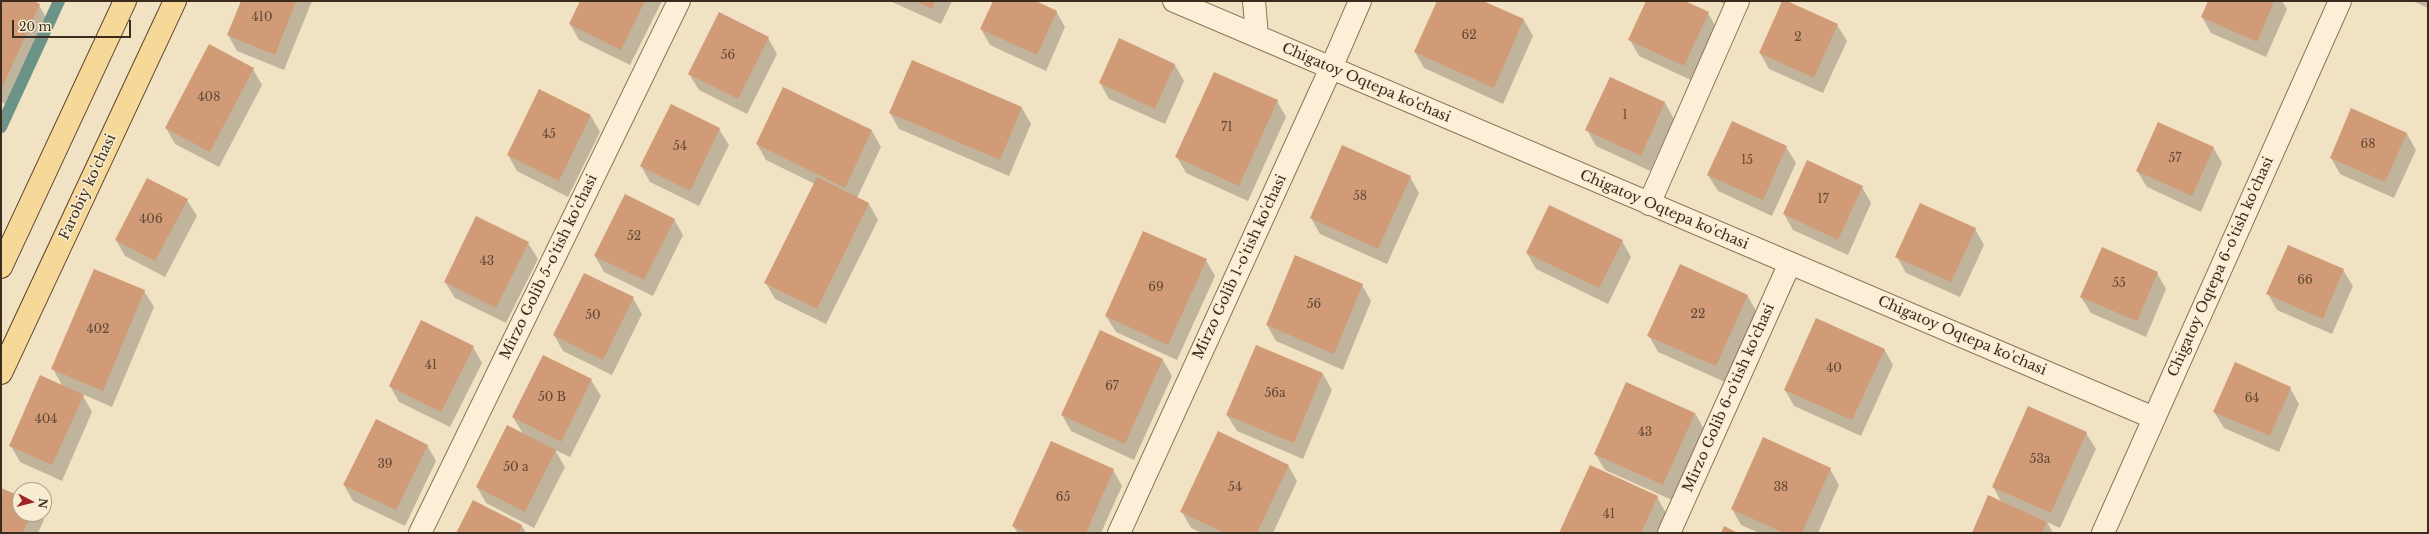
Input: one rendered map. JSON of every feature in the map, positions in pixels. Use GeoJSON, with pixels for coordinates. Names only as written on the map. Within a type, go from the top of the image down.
{"type":"FeatureCollection","features":[{"type":"Feature","properties":{"kind":"main road"},"geometry":{"type":"LineString","coordinates":[[1,267],[125,1]]}},
{"type":"Feature","properties":{"kind":"main road","name":"Farobiy ko'chasi"},"geometry":{"type":"LineString","coordinates":[[1,373],[175,1]]}},
{"type":"Feature","properties":{"kind":"street","name":"Mirzo Golib 5-o'tish ko'chasi"},"geometry":{"type":"LineString","coordinates":[[420,533],[679,1]]}},
{"type":"Feature","properties":{"kind":"street","name":"Chigatoy Oqtepa ko'chasi"},"geometry":{"type":"LineString","coordinates":[[1174,1],[2154,418]]}},
{"type":"Feature","properties":{"kind":"street"},"geometry":{"type":"LineString","coordinates":[[1254,1],[1258,36]]}},
{"type":"Feature","properties":{"kind":"street","name":"Mirzo Golib 1-o'tish ko'chasi"},"geometry":{"type":"LineString","coordinates":[[1119,533],[1331,68],[1360,1]]}},
{"type":"Feature","properties":{"kind":"street"},"geometry":{"type":"LineString","coordinates":[[1649,204],[1738,1]]}},
{"type":"Feature","properties":{"kind":"street","name":"Chigatoy Oqtepa 6-o'tish ko'chasi"},"geometry":{"type":"LineString","coordinates":[[2103,533],[2340,1]]}},
{"type":"Feature","properties":{"kind":"street","name":"Mirzo Golib 6-o'tish ko'chasi"},"geometry":{"type":"LineString","coordinates":[[1669,533],[1790,263]]}},
{"type":"Feature","properties":{"kind":"building"},"geometry":{"type":"Polygon","coordinates":[[[1,1],[33,1],[40,4],[2,88],[1,1]]]}},
{"type":"Feature","properties":{"kind":"building"},"geometry":{"type":"Polygon","coordinates":[[[241,1],[296,1],[275,55],[227,35],[241,1]]]}},
{"type":"Feature","properties":{"kind":"building"},"geometry":{"type":"Polygon","coordinates":[[[580,1],[645,1],[621,50],[569,24],[580,1]]]}},
{"type":"Feature","properties":{"kind":"building"},"geometry":{"type":"Polygon","coordinates":[[[915,1],[935,1],[932,9],[915,1]]]}},
{"type":"Feature","properties":{"kind":"building"},"geometry":{"type":"Polygon","coordinates":[[[993,1],[1036,1],[1057,11],[1037,55],[980,29],[993,1]]]}},
{"type":"Feature","properties":{"kind":"building"},"geometry":{"type":"Polygon","coordinates":[[[1437,1],[1483,1],[1524,19],[1494,88],[1414,52],[1437,1]]]}},
{"type":"Feature","properties":{"kind":"building"},"geometry":{"type":"Polygon","coordinates":[[[1646,1],[1685,1],[1709,12],[1684,66],[1628,40],[1646,1]]]}},
{"type":"Feature","properties":{"kind":"building"},"geometry":{"type":"Polygon","coordinates":[[[1782,1],[1787,1],[1838,24],[1814,78],[1759,53],[1782,1]]]}},
{"type":"Feature","properties":{"kind":"building"},"geometry":{"type":"Polygon","coordinates":[[[2208,1],[2274,1],[2257,42],[2201,17],[2208,1]]]}},
{"type":"Feature","properties":{"kind":"building"},"geometry":{"type":"Polygon","coordinates":[[[719,12],[769,37],[738,99],[688,74],[719,12]]]}},
{"type":"Feature","properties":{"kind":"building"},"geometry":{"type":"Polygon","coordinates":[[[1119,38],[1175,64],[1155,109],[1099,83],[1119,38]]]}},
{"type":"Feature","properties":{"kind":"building"},"geometry":{"type":"Polygon","coordinates":[[[209,44],[254,68],[210,152],[165,128],[209,44]]]}},
{"type":"Feature","properties":{"kind":"building"},"geometry":{"type":"Polygon","coordinates":[[[912,60],[1022,107],[1000,160],[889,113],[912,60]]]}},
{"type":"Feature","properties":{"kind":"building"},"geometry":{"type":"Polygon","coordinates":[[[1214,72],[1278,100],[1239,186],[1175,157],[1214,72]]]}},
{"type":"Feature","properties":{"kind":"building"},"geometry":{"type":"Polygon","coordinates":[[[1610,77],[1665,102],[1641,156],[1585,130],[1610,77]]]}},
{"type":"Feature","properties":{"kind":"building"},"geometry":{"type":"Polygon","coordinates":[[[783,87],[872,130],[845,188],[756,144],[783,87]]]}},
{"type":"Feature","properties":{"kind":"building"},"geometry":{"type":"Polygon","coordinates":[[[539,89],[591,115],[559,181],[507,155],[539,89]]]}},
{"type":"Feature","properties":{"kind":"building"},"geometry":{"type":"Polygon","coordinates":[[[671,104],[720,128],[690,191],[640,166],[671,104]]]}},
{"type":"Feature","properties":{"kind":"building"},"geometry":{"type":"Polygon","coordinates":[[[2351,108],[2407,133],[2385,182],[2330,158],[2351,108]]]}},
{"type":"Feature","properties":{"kind":"building"},"geometry":{"type":"Polygon","coordinates":[[[1732,121],[1787,146],[1763,200],[1707,175],[1732,121]]]}},
{"type":"Feature","properties":{"kind":"building"},"geometry":{"type":"Polygon","coordinates":[[[2158,122],[2214,147],[2192,196],[2136,171],[2158,122]]]}},
{"type":"Feature","properties":{"kind":"building"},"geometry":{"type":"Polygon","coordinates":[[[1342,145],[1411,176],[1378,249],[1310,218],[1342,145]]]}},
{"type":"Feature","properties":{"kind":"building"},"geometry":{"type":"Polygon","coordinates":[[[1807,160],[1863,186],[1838,240],[1783,214],[1807,160]]]}},
{"type":"Feature","properties":{"kind":"building"},"geometry":{"type":"Polygon","coordinates":[[[817,177],[869,203],[817,309],[764,283],[817,177]]]}},
{"type":"Feature","properties":{"kind":"building"},"geometry":{"type":"Polygon","coordinates":[[[147,178],[188,199],[155,261],[115,240],[147,178]]]}},
{"type":"Feature","properties":{"kind":"building"},"geometry":{"type":"Polygon","coordinates":[[[625,194],[675,219],[644,280],[594,256],[625,194]]]}},
{"type":"Feature","properties":{"kind":"building"},"geometry":{"type":"Polygon","coordinates":[[[1920,203],[1976,228],[1951,282],[1895,257],[1920,203]]]}},
{"type":"Feature","properties":{"kind":"building"},"geometry":{"type":"Polygon","coordinates":[[[1549,205],[1623,240],[1599,288],[1526,253],[1549,205]]]}},
{"type":"Feature","properties":{"kind":"building"},"geometry":{"type":"Polygon","coordinates":[[[476,216],[529,242],[496,308],[444,282],[476,216]]]}},
{"type":"Feature","properties":{"kind":"building"},"geometry":{"type":"Polygon","coordinates":[[[1143,231],[1207,259],[1168,345],[1105,316],[1143,231]]]}},
{"type":"Feature","properties":{"kind":"building"},"geometry":{"type":"Polygon","coordinates":[[[2288,245],[2344,269],[2323,319],[2266,294],[2288,245]]]}},
{"type":"Feature","properties":{"kind":"building"},"geometry":{"type":"Polygon","coordinates":[[[2102,247],[2158,272],[2137,321],[2080,297],[2102,247]]]}},
{"type":"Feature","properties":{"kind":"building"},"geometry":{"type":"Polygon","coordinates":[[[1295,255],[1363,284],[1334,354],[1266,325],[1295,255]]]}},
{"type":"Feature","properties":{"kind":"building"},"geometry":{"type":"Polygon","coordinates":[[[1680,264],[1748,295],[1716,366],[1647,336],[1680,264]]]}},
{"type":"Feature","properties":{"kind":"building"},"geometry":{"type":"Polygon","coordinates":[[[94,269],[145,290],[103,391],[51,369],[94,269]]]}},
{"type":"Feature","properties":{"kind":"building"},"geometry":{"type":"Polygon","coordinates":[[[584,273],[634,297],[603,360],[553,335],[584,273]]]}},
{"type":"Feature","properties":{"kind":"building"},"geometry":{"type":"Polygon","coordinates":[[[1816,318],[1885,349],[1852,420],[1784,390],[1816,318]]]}},
{"type":"Feature","properties":{"kind":"building"},"geometry":{"type":"Polygon","coordinates":[[[421,320],[474,346],[441,412],[389,386],[421,320]]]}},
{"type":"Feature","properties":{"kind":"building"},"geometry":{"type":"Polygon","coordinates":[[[1100,330],[1163,359],[1125,444],[1061,415],[1100,330]]]}},
{"type":"Feature","properties":{"kind":"building"},"geometry":{"type":"Polygon","coordinates":[[[1256,345],[1323,373],[1294,443],[1226,415],[1256,345]]]}},
{"type":"Feature","properties":{"kind":"building"},"geometry":{"type":"Polygon","coordinates":[[[543,355],[592,379],[561,442],[512,417],[543,355]]]}},
{"type":"Feature","properties":{"kind":"building"},"geometry":{"type":"Polygon","coordinates":[[[2235,362],[2291,387],[2270,436],[2213,412],[2235,362]]]}},
{"type":"Feature","properties":{"kind":"building"},"geometry":{"type":"Polygon","coordinates":[[[40,375],[84,395],[52,465],[9,446],[40,375]]]}},
{"type":"Feature","properties":{"kind":"building"},"geometry":{"type":"Polygon","coordinates":[[[1626,382],[1695,413],[1663,485],[1594,454],[1626,382]]]}},
{"type":"Feature","properties":{"kind":"building"},"geometry":{"type":"Polygon","coordinates":[[[2028,406],[2087,432],[2051,513],[1992,487],[2028,406]]]}},
{"type":"Feature","properties":{"kind":"building"},"geometry":{"type":"Polygon","coordinates":[[[376,419],[428,445],[396,510],[343,485],[376,419]]]}},
{"type":"Feature","properties":{"kind":"building"},"geometry":{"type":"Polygon","coordinates":[[[507,425],[556,450],[525,512],[476,487],[507,425]]]}},
{"type":"Feature","properties":{"kind":"building"},"geometry":{"type":"Polygon","coordinates":[[[1218,431],[1289,465],[1257,533],[1225,533],[1180,512],[1218,431]]]}},
{"type":"Feature","properties":{"kind":"building"},"geometry":{"type":"Polygon","coordinates":[[[1763,437],[1831,468],[1802,533],[1784,533],[1731,509],[1763,437]]]}},
{"type":"Feature","properties":{"kind":"building"},"geometry":{"type":"Polygon","coordinates":[[[1051,441],[1114,469],[1086,533],[1028,533],[1012,526],[1051,441]]]}},
{"type":"Feature","properties":{"kind":"building"},"geometry":{"type":"Polygon","coordinates":[[[1590,465],[1658,496],[1641,533],[1559,533],[1590,465]]]}},
{"type":"Feature","properties":{"kind":"building"},"geometry":{"type":"Polygon","coordinates":[[[1,488],[12,493],[12,522],[28,522],[23,533],[1,533],[1,488]]]}},
{"type":"Feature","properties":{"kind":"building"},"geometry":{"type":"Polygon","coordinates":[[[1988,495],[2047,522],[2042,533],[1972,533],[1988,495]]]}},
{"type":"Feature","properties":{"kind":"building"},"geometry":{"type":"Polygon","coordinates":[[[473,500],[522,525],[518,533],[456,533],[473,500]]]}},
{"type":"Feature","properties":{"kind":"building"},"geometry":{"type":"Polygon","coordinates":[[[1724,526],[1738,533],[1721,533],[1724,526]]]}},
{"type":"Feature","properties":{"kind":"waterway"},"geometry":{"type":"LineString","coordinates":[[1,127],[59,1]]}}]}
